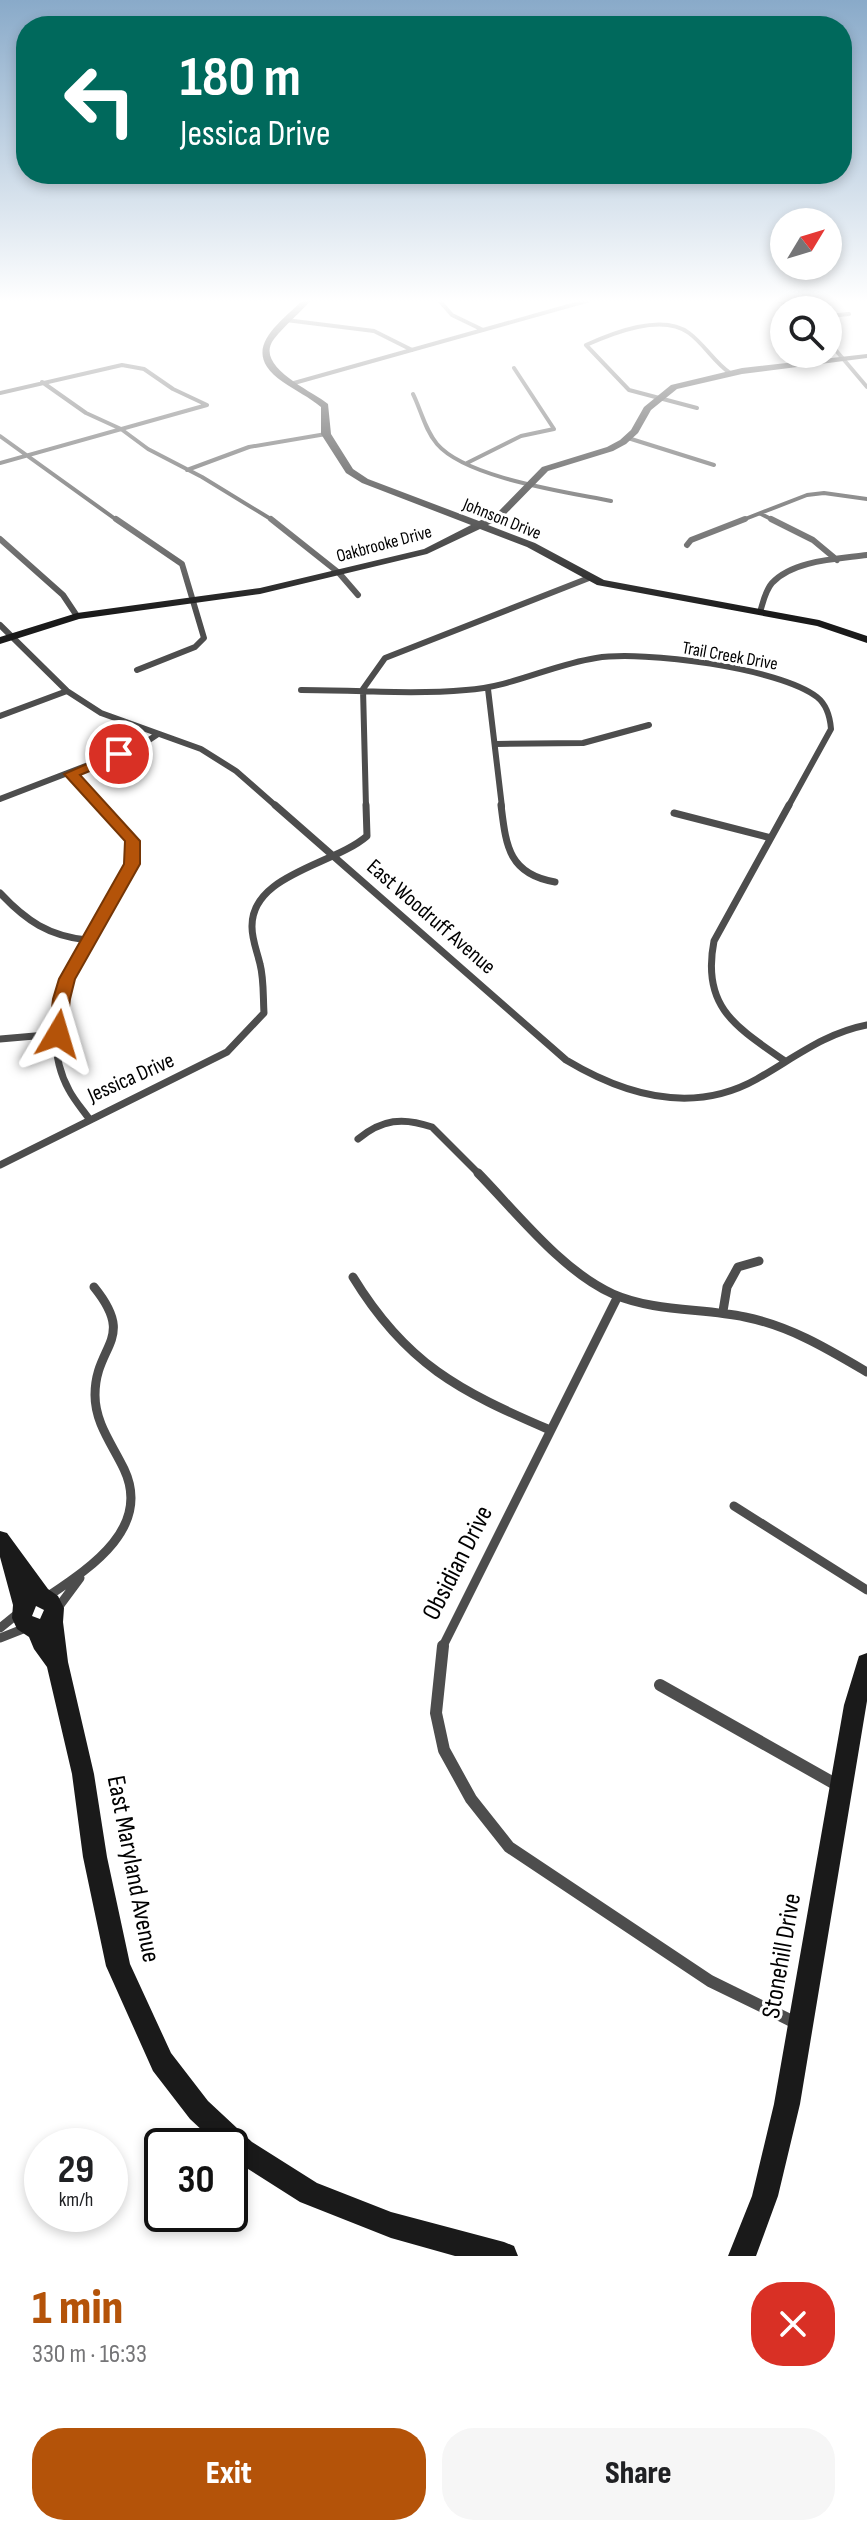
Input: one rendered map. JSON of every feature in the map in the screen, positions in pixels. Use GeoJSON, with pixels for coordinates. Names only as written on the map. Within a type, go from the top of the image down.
{"type":"FeatureCollection","features":[{"type":"Feature","properties":{"kind":"street"},"geometry":{"type":"LineString","coordinates":[[72,403],[279,524],[339,573],[358,595]]}},
{"type":"Feature","properties":{"kind":"street"},"geometry":{"type":"LineString","coordinates":[[0,463],[207,405],[203,403]]}},
{"type":"Feature","properties":{"kind":"street","name":"Johnson Drive"},"geometry":{"type":"LineString","coordinates":[[321,403],[325,406],[326,434],[349,471],[365,481],[531,545],[589,578],[658,595],[819,623],[867,640]]}},
{"type":"Feature","properties":{"kind":"street"},"geometry":{"type":"LineString","coordinates":[[417,403],[437,445],[455,459],[529,483],[611,501]]}},
{"type":"Feature","properties":{"kind":"street"},"geometry":{"type":"LineString","coordinates":[[467,463],[521,436],[554,429],[537,403]]}},
{"type":"Feature","properties":{"kind":"street","name":"Oakbrooke Drive"},"geometry":{"type":"LineString","coordinates":[[0,641],[77,616],[260,591],[427,551],[511,507],[529,483],[545,469],[610,449],[628,438],[655,403]]}},
{"type":"Feature","properties":{"kind":"street"},"geometry":{"type":"LineString","coordinates":[[677,403],[697,408]]}},
{"type":"Feature","properties":{"kind":"street"},"geometry":{"type":"LineString","coordinates":[[187,470],[249,447],[326,434]]}},
{"type":"Feature","properties":{"kind":"street"},"geometry":{"type":"LineString","coordinates":[[0,436],[182,564],[204,638],[195,647],[137,670]]}},
{"type":"Feature","properties":{"kind":"street"},"geometry":{"type":"LineString","coordinates":[[628,438],[714,465]]}},
{"type":"Feature","properties":{"kind":"street"},"geometry":{"type":"LineString","coordinates":[[687,545],[691,540],[815,494],[867,499]]}},
{"type":"Feature","properties":{"kind":"street"},"geometry":{"type":"LineString","coordinates":[[761,514],[813,540],[837,560]]}},
{"type":"Feature","properties":{"kind":"street"},"geometry":{"type":"LineString","coordinates":[[0,539],[63,595],[77,616]]}},
{"type":"Feature","properties":{"kind":"street"},"geometry":{"type":"LineString","coordinates":[[760,612],[771,584],[778,579],[810,565],[867,555]]}},
{"type":"Feature","properties":{"kind":"street"},"geometry":{"type":"LineString","coordinates":[[363,689],[385,658],[409,646],[589,578]]}},
{"type":"Feature","properties":{"kind":"street","name":"East Woodruff Avenue"},"geometry":{"type":"LineString","coordinates":[[0,625],[67,691],[101,713],[201,749],[236,771],[566,1060],[595,1080],[633,1095],[674,1100],[700,1098],[737,1090],[825,1037],[867,1025]]}},
{"type":"Feature","properties":{"kind":"street","name":"Trail Creek Drive"},"geometry":{"type":"LineString","coordinates":[[301,690],[488,689],[529,680],[582,660],[629,654],[777,678],[798,685],[823,704],[831,714],[831,729],[714,941],[707,963],[707,978],[722,1010],[739,1027],[785,1061]]}},
{"type":"Feature","properties":{"kind":"street","name":"Jessica Drive"},"geometry":{"type":"LineString","coordinates":[[71,774],[123,829],[133,841],[135,849],[132,864],[87,940],[67,979],[61,999],[57,1062],[61,1079],[90,1120],[227,1052],[264,1013],[262,975],[251,928],[254,913],[275,886],[295,873],[358,847],[367,836],[363,689]]}},
{"type":"Feature","properties":{"kind":"street"},"geometry":{"type":"LineString","coordinates":[[488,689],[506,844],[514,862],[536,880],[555,882]]}},
{"type":"Feature","properties":{"kind":"street"},"geometry":{"type":"LineString","coordinates":[[0,716],[67,691]]}},
{"type":"Feature","properties":{"kind":"street"},"geometry":{"type":"LineString","coordinates":[[496,744],[583,743],[649,725]]}},
{"type":"Feature","properties":{"kind":"street"},"geometry":{"type":"LineString","coordinates":[[0,799],[71,774],[143,744],[158,734]]}},
{"type":"Feature","properties":{"kind":"street"},"geometry":{"type":"LineString","coordinates":[[674,813],[771,838]]}},
{"type":"Feature","properties":{"kind":"street"},"geometry":{"type":"LineString","coordinates":[[0,893],[33,926],[51,935],[87,940]]}},
{"type":"Feature","properties":{"kind":"street"},"geometry":{"type":"LineString","coordinates":[[0,1039],[58,1034]]}},
{"type":"Feature","properties":{"kind":"street"},"geometry":{"type":"LineString","coordinates":[[358,1139],[370,1127],[394,1118],[414,1119],[432,1127],[571,1267],[618,1296],[723,1311],[767,1322],[803,1336],[867,1372]]}},
{"type":"Feature","properties":{"kind":"street"},"geometry":{"type":"LineString","coordinates":[[0,1165],[90,1120]]}},
{"type":"Feature","properties":{"kind":"street"},"geometry":{"type":"LineString","coordinates":[[723,1311],[727,1287],[738,1267],[759,1261]]}},
{"type":"Feature","properties":{"kind":"street"},"geometry":{"type":"LineString","coordinates":[[353,1277],[373,1313],[395,1340],[425,1367],[506,1411],[550,1430]]}},
{"type":"Feature","properties":{"kind":"street"},"geometry":{"type":"LineString","coordinates":[[0,1638],[38,1612],[86,1571],[126,1528],[132,1498],[126,1471],[112,1454],[96,1413],[95,1388],[111,1338],[112,1312],[94,1287]]}},
{"type":"Feature","properties":{"kind":"street","name":"Obsidian Drive"},"geometry":{"type":"LineString","coordinates":[[618,1296],[443,1642],[436,1713],[444,1750],[471,1799],[509,1847],[710,1981],[801,2025]]}},
{"type":"Feature","properties":{"kind":"street"},"geometry":{"type":"LineString","coordinates":[[734,1506],[867,1590]]}},
{"type":"Feature","properties":{"kind":"street","name":"East Maryland Avenue"},"geometry":{"type":"LineString","coordinates":[[5,1548],[38,1612],[41,1642],[57,1662],[83,1774],[95,1857],[118,1966],[162,2062],[199,2110],[243,2151],[309,2193],[391,2225],[504,2256]]}},
{"type":"Feature","properties":{"kind":"street"},"geometry":{"type":"LineString","coordinates":[[0,1628],[38,1612]]}},
{"type":"Feature","properties":{"kind":"street","name":"Stonehill Drive"},"geometry":{"type":"LineString","coordinates":[[742,2256],[765,2196],[787,2104],[855,1705],[867,1663]]}},
{"type":"Feature","properties":{"kind":"street"},"geometry":{"type":"LineString","coordinates":[[660,1685],[841,1787]]}},
{"type":"Feature","properties":{"kind":"route"},"geometry":{"type":"LineString","coordinates":[[58,1034],[61,999],[67,979],[132,864],[135,849],[133,841],[123,829],[71,774],[119,754]]}}]}
